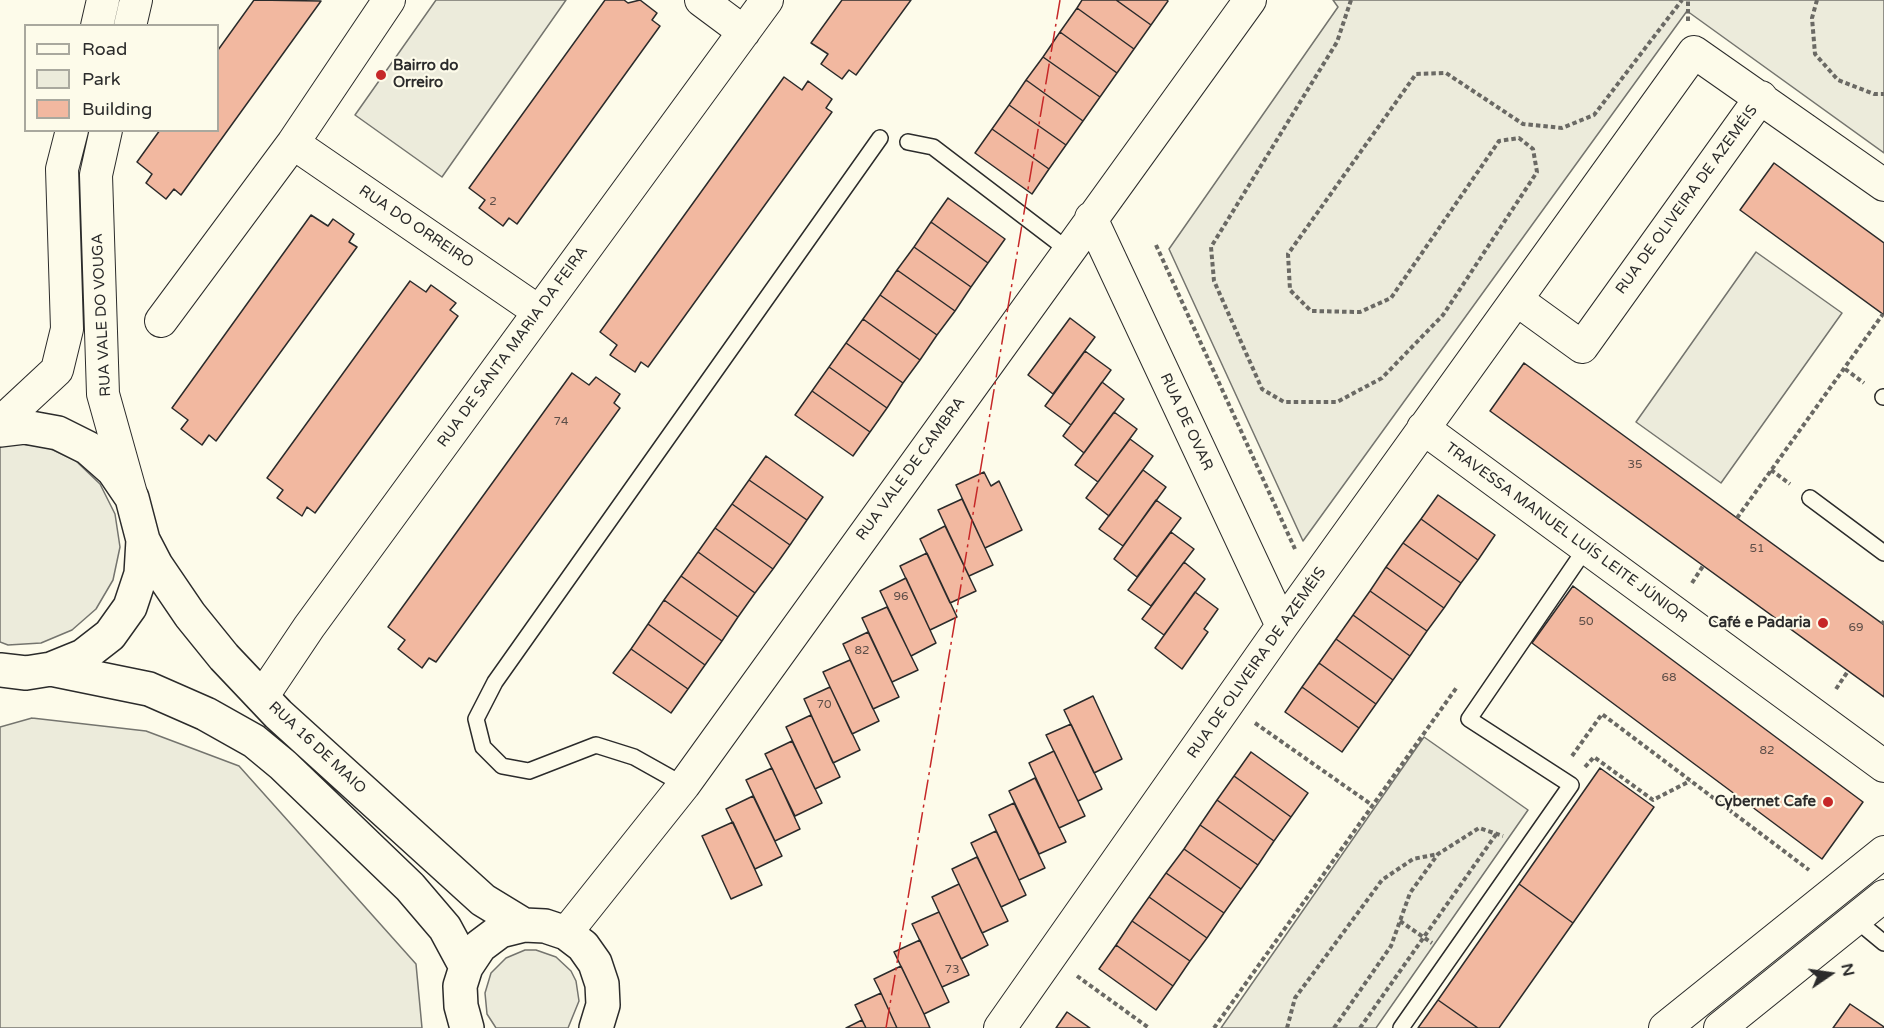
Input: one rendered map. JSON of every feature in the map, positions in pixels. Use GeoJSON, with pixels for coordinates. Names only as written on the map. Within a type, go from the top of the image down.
{"type":"FeatureCollection","features":[{"type":"Feature","properties":{"kind":"street"},"geometry":{"type":"LineString","coordinates":[[97,24],[103,0]]}},
{"type":"Feature","properties":{"kind":"street"},"geometry":{"type":"LineString","coordinates":[[130,24],[136,0]]}},
{"type":"Feature","properties":{"kind":"street"},"geometry":{"type":"LineString","coordinates":[[161,321],[293,143],[389,0]]}},
{"type":"Feature","properties":{"kind":"street"},"geometry":{"type":"LineString","coordinates":[[701,0],[744,32]]}},
{"type":"Feature","properties":{"kind":"street","name":"RUA DE SANTA MARIA DA FEIRA"},"geometry":{"type":"LineString","coordinates":[[262,697],[309,627],[767,0]]}},
{"type":"Feature","properties":{"kind":"street","name":"RUA VALE DE CAMBRA"},"geometry":{"type":"LineString","coordinates":[[566,933],[684,785],[1250,0]]}},
{"type":"Feature","properties":{"kind":"street","name":"RUA DE OLIVEIRA DE AZEMÉIS"},"geometry":{"type":"LineString","coordinates":[[1000,1028],[1282,626],[1694,51],[1761,97],[1582,347],[1517,300]]}},
{"type":"Feature","properties":{"kind":"street"},"geometry":{"type":"LineString","coordinates":[[1761,97],[1884,185]]}},
{"type":"Feature","properties":{"kind":"street"},"geometry":{"type":"LineString","coordinates":[[0,423],[57,370],[67,329],[62,169],[71,132]]}},
{"type":"Feature","properties":{"kind":"street","name":"RUA VALE DO VOUGA"},"geometry":{"type":"LineString","coordinates":[[19,674],[83,656],[110,635],[130,607],[141,574],[143,540],[103,394],[96,175],[106,132]]}},
{"type":"Feature","properties":{"kind":"street","name":"RUA DO ORREIRO"},"geometry":{"type":"LineString","coordinates":[[293,143],[538,311]]}},
{"type":"Feature","properties":{"kind":"street","name":"RUA DE OVAR"},"geometry":{"type":"LineString","coordinates":[[1091,219],[1282,626]]}},
{"type":"Feature","properties":{"kind":"street","name":"RUA VALE DO VOUGA"},"geometry":{"type":"LineString","coordinates":[[0,430],[25,428],[58,433],[88,448],[113,470],[132,498]]}},
{"type":"Feature","properties":{"kind":"street","name":"TRAVESSA MANUEL LUÍS LEITE JÚNIOR"},"geometry":{"type":"LineString","coordinates":[[1423,428],[1884,766]]}},
{"type":"Feature","properties":{"kind":"street","name":"RUA 16 DE MAIO"},"geometry":{"type":"LineString","coordinates":[[143,540],[156,565],[190,615],[224,657],[262,697],[483,900],[524,925]]}},
{"type":"Feature","properties":{"kind":"street"},"geometry":{"type":"LineString","coordinates":[[19,674],[148,689],[206,714],[254,741],[410,887],[445,928],[466,967]]}},
{"type":"Feature","properties":{"kind":"street"},"geometry":{"type":"LineString","coordinates":[[1665,1028],[1884,852]]}},
{"type":"Feature","properties":{"kind":"street"},"geometry":{"type":"LineString","coordinates":[[1720,1028],[1884,896]]}},
{"type":"Feature","properties":{"kind":"street","name":"RUA 16 DE MAIO"},"geometry":{"type":"LineString","coordinates":[[467,1028],[461,1006],[460,986],[466,967],[480,946],[500,931],[524,925],[545,926],[566,933],[583,946],[595,963],[602,984],[603,1005],[596,1028]]}},
{"type":"Feature","properties":{"kind":"lane"},"geometry":{"type":"LineString","coordinates":[[684,785],[634,757],[596,745],[529,771],[502,766],[483,747],[476,719],[495,682],[880,138]]}},
{"type":"Feature","properties":{"kind":"lane"},"geometry":{"type":"LineString","coordinates":[[908,142],[933,147],[1068,250]]}},
{"type":"Feature","properties":{"kind":"lane"},"geometry":{"type":"LineString","coordinates":[[1810,498],[1884,552]]}},
{"type":"Feature","properties":{"kind":"lane"},"geometry":{"type":"LineString","coordinates":[[1401,1028],[1571,785],[1469,719],[1586,548]]}},
{"type":"Feature","properties":{"kind":"lane"},"geometry":{"type":"LineString","coordinates":[[1855,919],[1884,943]]}},
{"type":"Feature","properties":{"kind":"path"},"geometry":{"type":"LineString","coordinates":[[1351,0],[1337,42],[1211,247],[1214,281],[1262,389],[1284,402],[1337,402],[1382,378],[1443,315],[1537,172],[1533,150],[1519,138],[1499,141],[1391,298],[1360,312],[1311,311],[1290,290],[1288,254],[1416,74],[1446,73],[1523,124],[1562,128],[1594,115],[1682,0]]}},
{"type":"Feature","properties":{"kind":"path"},"geometry":{"type":"LineString","coordinates":[[1688,0],[1688,22]]}},
{"type":"Feature","properties":{"kind":"path"},"geometry":{"type":"LineString","coordinates":[[1817,0],[1812,18],[1815,54],[1838,80],[1874,94],[1884,94]]}},
{"type":"Feature","properties":{"kind":"path"},"geometry":{"type":"LineString","coordinates":[[1156,244],[1296,551]]}},
{"type":"Feature","properties":{"kind":"path"},"geometry":{"type":"LineString","coordinates":[[1737,518],[1883,314]]}},
{"type":"Feature","properties":{"kind":"path"},"geometry":{"type":"LineString","coordinates":[[1690,585],[1703,566]]}},
{"type":"Feature","properties":{"kind":"path"},"geometry":{"type":"LineString","coordinates":[[1836,689],[1848,671]]}},
{"type":"Feature","properties":{"kind":"path"},"geometry":{"type":"LineString","coordinates":[[1214,1028],[1460,682]]}},
{"type":"Feature","properties":{"kind":"path"},"geometry":{"type":"LineString","coordinates":[[1579,747],[1602,714],[1813,873]]}},
{"type":"Feature","properties":{"kind":"path"},"geometry":{"type":"LineString","coordinates":[[1253,721],[1372,805]]}},
{"type":"Feature","properties":{"kind":"path"},"geometry":{"type":"LineString","coordinates":[[1601,762],[1653,800],[1690,781]]}},
{"type":"Feature","properties":{"kind":"path"},"geometry":{"type":"LineString","coordinates":[[1287,1028],[1294,998],[1382,880],[1413,859],[1438,854],[1479,828],[1527,847]]}},
{"type":"Feature","properties":{"kind":"path"},"geometry":{"type":"LineString","coordinates":[[1360,1028],[1497,834]]}},
{"type":"Feature","properties":{"kind":"path"},"geometry":{"type":"LineString","coordinates":[[1334,1028],[1391,946],[1410,893],[1438,854]]}},
{"type":"Feature","properties":{"kind":"path"},"geometry":{"type":"LineString","coordinates":[[1400,921],[1451,956]]}},
{"type":"Feature","properties":{"kind":"path"},"geometry":{"type":"LineString","coordinates":[[1072,973],[1149,1028]]}},
{"type":"Feature","properties":{"kind":"green space"},"geometry":{"type":"Polygon","coordinates":[[[436,0],[566,0],[442,177],[355,115],[436,0]]]}},
{"type":"Feature","properties":{"kind":"green space"},"geometry":{"type":"Polygon","coordinates":[[[1333,0],[1884,0],[1884,153],[1687,11],[1303,541],[1169,249],[1338,7],[1333,0]]]}},
{"type":"Feature","properties":{"kind":"green space"},"geometry":{"type":"Polygon","coordinates":[[[1756,252],[1842,313],[1721,483],[1636,422],[1756,252]]]}},
{"type":"Feature","properties":{"kind":"green space"},"geometry":{"type":"Polygon","coordinates":[[[13,443],[47,447],[76,461],[100,484],[115,514],[120,547],[113,580],[96,609],[72,630],[41,643],[8,645],[0,642],[0,446],[13,443]]]}},
{"type":"Feature","properties":{"kind":"green space"},"geometry":{"type":"Polygon","coordinates":[[[32,718],[146,731],[239,766],[416,964],[422,1028],[0,1028],[0,727],[32,718]]]}},
{"type":"Feature","properties":{"kind":"green space"},"geometry":{"type":"Polygon","coordinates":[[[1424,737],[1528,810],[1376,1028],[1221,1028],[1424,737]]]}},
{"type":"Feature","properties":{"kind":"green space"},"geometry":{"type":"Polygon","coordinates":[[[525,950],[536,950],[556,957],[571,971],[576,981],[579,1001],[568,1028],[496,1028],[487,1014],[485,993],[491,973],[506,958],[525,950]]]}},
{"type":"Feature","properties":{"kind":"building"},"geometry":{"type":"Polygon","coordinates":[[[254,0],[321,1],[181,195],[174,189],[166,199],[146,183],[152,174],[137,162],[159,132],[219,132],[219,49],[254,0]]]}},
{"type":"Feature","properties":{"kind":"building"},"geometry":{"type":"Polygon","coordinates":[[[605,0],[624,0],[628,3],[640,0],[657,13],[652,20],[660,26],[517,224],[509,218],[503,226],[479,208],[485,200],[469,188],[605,0]]]}},
{"type":"Feature","properties":{"kind":"building"},"geometry":{"type":"Polygon","coordinates":[[[842,0],[911,0],[856,75],[849,70],[842,79],[821,64],[828,54],[811,43],[842,0]]]}},
{"type":"Feature","properties":{"kind":"building"},"geometry":{"type":"Polygon","coordinates":[[[1082,0],[1116,0],[1151,25],[1134,49],[1077,8],[1082,0]]]}},
{"type":"Feature","properties":{"kind":"building"},"geometry":{"type":"Polygon","coordinates":[[[1116,0],[1167,0],[1168,1],[1151,25],[1116,0]]]}},
{"type":"Feature","properties":{"kind":"building"},"geometry":{"type":"Polygon","coordinates":[[[1077,8],[1134,49],[1117,73],[1060,32],[1077,8]]]}},
{"type":"Feature","properties":{"kind":"building"},"geometry":{"type":"Polygon","coordinates":[[[1060,32],[1117,73],[1100,97],[1043,57],[1060,32]]]}},
{"type":"Feature","properties":{"kind":"building"},"geometry":{"type":"Polygon","coordinates":[[[1043,57],[1100,97],[1083,121],[1026,80],[1043,57]]]}},
{"type":"Feature","properties":{"kind":"building"},"geometry":{"type":"Polygon","coordinates":[[[784,77],[802,90],[808,81],[832,99],[826,108],[832,112],[648,367],[641,362],[635,372],[610,355],[617,345],[600,332],[784,77]]]}},
{"type":"Feature","properties":{"kind":"building"},"geometry":{"type":"Polygon","coordinates":[[[1026,80],[1083,121],[1066,145],[1009,105],[1026,80]]]}},
{"type":"Feature","properties":{"kind":"building"},"geometry":{"type":"Polygon","coordinates":[[[1009,105],[1066,145],[1049,169],[992,129],[1009,105]]]}},
{"type":"Feature","properties":{"kind":"building"},"geometry":{"type":"Polygon","coordinates":[[[992,129],[1049,169],[1032,194],[975,153],[992,129]]]}},
{"type":"Feature","properties":{"kind":"building"},"geometry":{"type":"Polygon","coordinates":[[[1774,163],[1884,243],[1884,315],[1740,210],[1774,163]]]}},
{"type":"Feature","properties":{"kind":"building"},"geometry":{"type":"Polygon","coordinates":[[[948,198],[1005,239],[988,263],[931,222],[948,198]]]}},
{"type":"Feature","properties":{"kind":"building"},"geometry":{"type":"Polygon","coordinates":[[[311,215],[328,226],[333,219],[354,234],[349,242],[357,247],[216,441],[209,435],[202,445],[181,429],[188,420],[172,408],[311,215]]]}},
{"type":"Feature","properties":{"kind":"building"},"geometry":{"type":"Polygon","coordinates":[[[931,222],[988,263],[971,287],[914,247],[931,222]]]}},
{"type":"Feature","properties":{"kind":"building"},"geometry":{"type":"Polygon","coordinates":[[[914,247],[971,287],[955,311],[897,270],[914,247]]]}},
{"type":"Feature","properties":{"kind":"building"},"geometry":{"type":"Polygon","coordinates":[[[897,270],[955,311],[937,335],[880,295],[897,270]]]}},
{"type":"Feature","properties":{"kind":"building"},"geometry":{"type":"Polygon","coordinates":[[[410,281],[426,292],[431,285],[456,303],[450,310],[458,316],[315,513],[307,507],[302,516],[277,498],[283,490],[267,478],[410,281]]]}},
{"type":"Feature","properties":{"kind":"building"},"geometry":{"type":"Polygon","coordinates":[[[880,295],[937,335],[920,360],[863,319],[880,295]]]}},
{"type":"Feature","properties":{"kind":"building"},"geometry":{"type":"Polygon","coordinates":[[[1070,318],[1095,337],[1053,394],[1028,375],[1070,318]]]}},
{"type":"Feature","properties":{"kind":"building"},"geometry":{"type":"Polygon","coordinates":[[[863,319],[920,360],[903,383],[846,343],[863,319]]]}},
{"type":"Feature","properties":{"kind":"building"},"geometry":{"type":"Polygon","coordinates":[[[846,343],[903,383],[887,408],[829,367],[846,343]]]}},
{"type":"Feature","properties":{"kind":"building"},"geometry":{"type":"Polygon","coordinates":[[[1085,351],[1111,370],[1071,425],[1045,406],[1085,351]]]}},
{"type":"Feature","properties":{"kind":"building"},"geometry":{"type":"Polygon","coordinates":[[[1524,363],[1884,625],[1884,697],[1490,411],[1524,363]]]}},
{"type":"Feature","properties":{"kind":"building"},"geometry":{"type":"Polygon","coordinates":[[[829,367],[887,408],[870,432],[812,391],[829,367]]]}},
{"type":"Feature","properties":{"kind":"building"},"geometry":{"type":"Polygon","coordinates":[[[572,373],[589,385],[596,377],[620,394],[614,403],[620,408],[436,662],[429,658],[422,668],[398,649],[405,640],[388,627],[572,373]]]}},
{"type":"Feature","properties":{"kind":"building"},"geometry":{"type":"Polygon","coordinates":[[[1102,382],[1124,399],[1084,453],[1063,436],[1102,382]]]}},
{"type":"Feature","properties":{"kind":"building"},"geometry":{"type":"Polygon","coordinates":[[[812,391],[870,432],[853,456],[795,415],[812,391]]]}},
{"type":"Feature","properties":{"kind":"building"},"geometry":{"type":"Polygon","coordinates":[[[1114,412],[1137,429],[1098,482],[1075,465],[1114,412]]]}},
{"type":"Feature","properties":{"kind":"building"},"geometry":{"type":"Polygon","coordinates":[[[1130,439],[1153,456],[1109,516],[1086,498],[1130,439]]]}},
{"type":"Feature","properties":{"kind":"building"},"geometry":{"type":"Polygon","coordinates":[[[766,456],[823,497],[807,520],[749,480],[766,456]]]}},
{"type":"Feature","properties":{"kind":"building"},"geometry":{"type":"Polygon","coordinates":[[[1143,470],[1166,487],[1123,546],[1099,529],[1143,470]]]}},
{"type":"Feature","properties":{"kind":"building"},"geometry":{"type":"Polygon","coordinates":[[[984,472],[991,486],[999,481],[1022,530],[985,548],[956,485],[984,472]]]}},
{"type":"Feature","properties":{"kind":"building"},"geometry":{"type":"Polygon","coordinates":[[[749,480],[807,520],[790,545],[732,504],[749,480]]]}},
{"type":"Feature","properties":{"kind":"building"},"geometry":{"type":"Polygon","coordinates":[[[1438,495],[1495,535],[1478,560],[1421,519],[1438,495]]]}},
{"type":"Feature","properties":{"kind":"building"},"geometry":{"type":"Polygon","coordinates":[[[962,499],[993,565],[969,576],[938,510],[962,499]]]}},
{"type":"Feature","properties":{"kind":"building"},"geometry":{"type":"Polygon","coordinates":[[[1156,500],[1181,518],[1137,577],[1114,559],[1156,500]]]}},
{"type":"Feature","properties":{"kind":"building"},"geometry":{"type":"Polygon","coordinates":[[[732,504],[790,545],[773,569],[715,528],[732,504]]]}},
{"type":"Feature","properties":{"kind":"building"},"geometry":{"type":"Polygon","coordinates":[[[1421,519],[1478,560],[1461,583],[1403,543],[1421,519]]]}},
{"type":"Feature","properties":{"kind":"building"},"geometry":{"type":"Polygon","coordinates":[[[945,526],[976,591],[950,603],[920,539],[945,526]]]}},
{"type":"Feature","properties":{"kind":"building"},"geometry":{"type":"Polygon","coordinates":[[[715,528],[773,569],[755,593],[698,552],[715,528]]]}},
{"type":"Feature","properties":{"kind":"building"},"geometry":{"type":"Polygon","coordinates":[[[1171,532],[1194,549],[1151,606],[1128,590],[1171,532]]]}},
{"type":"Feature","properties":{"kind":"building"},"geometry":{"type":"Polygon","coordinates":[[[1403,543],[1461,583],[1444,608],[1386,567],[1403,543]]]}},
{"type":"Feature","properties":{"kind":"building"},"geometry":{"type":"Polygon","coordinates":[[[698,552],[755,593],[738,617],[681,576],[698,552]]]}},
{"type":"Feature","properties":{"kind":"building"},"geometry":{"type":"Polygon","coordinates":[[[927,553],[957,617],[930,630],[900,566],[927,553]]]}},
{"type":"Feature","properties":{"kind":"building"},"geometry":{"type":"Polygon","coordinates":[[[1184,562],[1205,579],[1164,635],[1142,619],[1184,562]]]}},
{"type":"Feature","properties":{"kind":"building"},"geometry":{"type":"Polygon","coordinates":[[[1386,567],[1444,608],[1427,631],[1370,591],[1386,567]]]}},
{"type":"Feature","properties":{"kind":"building"},"geometry":{"type":"Polygon","coordinates":[[[681,576],[738,617],[722,641],[664,600],[681,576]]]}},
{"type":"Feature","properties":{"kind":"building"},"geometry":{"type":"Polygon","coordinates":[[[906,578],[936,643],[911,656],[880,591],[906,578]]]}},
{"type":"Feature","properties":{"kind":"building"},"geometry":{"type":"Polygon","coordinates":[[[1573,586],[1863,802],[1822,859],[1532,643],[1573,586]]]}},
{"type":"Feature","properties":{"kind":"building"},"geometry":{"type":"Polygon","coordinates":[[[1370,591],[1427,631],[1410,656],[1353,615],[1370,591]]]}},
{"type":"Feature","properties":{"kind":"building"},"geometry":{"type":"Polygon","coordinates":[[[1195,592],[1218,609],[1204,629],[1208,632],[1182,669],[1155,648],[1195,592]]]}},
{"type":"Feature","properties":{"kind":"building"},"geometry":{"type":"Polygon","coordinates":[[[664,600],[722,641],[705,665],[648,624],[664,600]]]}},
{"type":"Feature","properties":{"kind":"building"},"geometry":{"type":"Polygon","coordinates":[[[887,607],[918,670],[892,682],[862,618],[887,607]]]}},
{"type":"Feature","properties":{"kind":"building"},"geometry":{"type":"Polygon","coordinates":[[[1353,615],[1410,656],[1393,680],[1336,639],[1353,615]]]}},
{"type":"Feature","properties":{"kind":"building"},"geometry":{"type":"Polygon","coordinates":[[[648,624],[705,665],[688,689],[631,649],[648,624]]]}},
{"type":"Feature","properties":{"kind":"building"},"geometry":{"type":"Polygon","coordinates":[[[868,632],[899,697],[873,709],[843,644],[868,632]]]}},
{"type":"Feature","properties":{"kind":"building"},"geometry":{"type":"Polygon","coordinates":[[[1336,639],[1393,680],[1376,704],[1319,663],[1336,639]]]}},
{"type":"Feature","properties":{"kind":"building"},"geometry":{"type":"Polygon","coordinates":[[[631,649],[688,689],[671,713],[613,673],[631,649]]]}},
{"type":"Feature","properties":{"kind":"building"},"geometry":{"type":"Polygon","coordinates":[[[850,660],[879,721],[852,734],[823,672],[850,660]]]}},
{"type":"Feature","properties":{"kind":"building"},"geometry":{"type":"Polygon","coordinates":[[[1319,663],[1376,704],[1359,728],[1302,687],[1319,663]]]}},
{"type":"Feature","properties":{"kind":"building"},"geometry":{"type":"Polygon","coordinates":[[[830,687],[860,750],[833,763],[804,699],[830,687]]]}},
{"type":"Feature","properties":{"kind":"building"},"geometry":{"type":"Polygon","coordinates":[[[1302,687],[1359,728],[1342,752],[1285,712],[1302,687]]]}},
{"type":"Feature","properties":{"kind":"building"},"geometry":{"type":"Polygon","coordinates":[[[1093,696],[1122,759],[1094,773],[1064,710],[1093,696]]]}},
{"type":"Feature","properties":{"kind":"building"},"geometry":{"type":"Polygon","coordinates":[[[811,715],[840,777],[815,789],[786,727],[811,715]]]}},
{"type":"Feature","properties":{"kind":"building"},"geometry":{"type":"Polygon","coordinates":[[[1071,724],[1102,789],[1078,801],[1046,735],[1071,724]]]}},
{"type":"Feature","properties":{"kind":"building"},"geometry":{"type":"Polygon","coordinates":[[[792,741],[822,803],[795,816],[765,754],[792,741]]]}},
{"type":"Feature","properties":{"kind":"building"},"geometry":{"type":"Polygon","coordinates":[[[1054,751],[1085,816],[1059,828],[1029,763],[1054,751]]]}},
{"type":"Feature","properties":{"kind":"building"},"geometry":{"type":"Polygon","coordinates":[[[1251,752],[1308,793],[1291,817],[1234,776],[1251,752]]]}},
{"type":"Feature","properties":{"kind":"building"},"geometry":{"type":"Polygon","coordinates":[[[772,768],[800,829],[775,841],[746,780],[772,768]]]}},
{"type":"Feature","properties":{"kind":"building"},"geometry":{"type":"Polygon","coordinates":[[[1600,768],[1654,807],[1573,923],[1519,884],[1600,768]]]}},
{"type":"Feature","properties":{"kind":"building"},"geometry":{"type":"Polygon","coordinates":[[[1234,776],[1291,817],[1274,841],[1217,800],[1234,776]]]}},
{"type":"Feature","properties":{"kind":"building"},"geometry":{"type":"Polygon","coordinates":[[[1035,778],[1066,842],[1039,854],[1009,791],[1035,778]]]}},
{"type":"Feature","properties":{"kind":"building"},"geometry":{"type":"Polygon","coordinates":[[[753,796],[782,856],[755,869],[726,809],[753,796]]]}},
{"type":"Feature","properties":{"kind":"building"},"geometry":{"type":"Polygon","coordinates":[[[1217,800],[1274,841],[1258,865],[1200,825],[1217,800]]]}},
{"type":"Feature","properties":{"kind":"building"},"geometry":{"type":"Polygon","coordinates":[[[1014,803],[1045,868],[1019,880],[989,815],[1014,803]]]}},
{"type":"Feature","properties":{"kind":"building"},"geometry":{"type":"Polygon","coordinates":[[[733,822],[762,885],[731,899],[702,836],[733,822]]]}},
{"type":"Feature","properties":{"kind":"building"},"geometry":{"type":"Polygon","coordinates":[[[1200,825],[1258,865],[1241,889],[1184,849],[1200,825]]]}},
{"type":"Feature","properties":{"kind":"building"},"geometry":{"type":"Polygon","coordinates":[[[996,831],[1026,895],[1001,907],[971,843],[996,831]]]}},
{"type":"Feature","properties":{"kind":"building"},"geometry":{"type":"Polygon","coordinates":[[[1184,849],[1241,889],[1224,913],[1166,873],[1184,849]]]}},
{"type":"Feature","properties":{"kind":"building"},"geometry":{"type":"Polygon","coordinates":[[[977,857],[1008,921],[982,933],[952,869],[977,857]]]}},
{"type":"Feature","properties":{"kind":"building"},"geometry":{"type":"Polygon","coordinates":[[[1166,873],[1224,913],[1207,938],[1149,897],[1166,873]]]}},
{"type":"Feature","properties":{"kind":"building"},"geometry":{"type":"Polygon","coordinates":[[[959,884],[988,945],[961,959],[932,897],[959,884]]]}},
{"type":"Feature","properties":{"kind":"building"},"geometry":{"type":"Polygon","coordinates":[[[1519,884],[1573,923],[1499,1028],[1478,1028],[1438,1000],[1519,884]]]}},
{"type":"Feature","properties":{"kind":"building"},"geometry":{"type":"Polygon","coordinates":[[[1149,897],[1207,938],[1190,961],[1132,921],[1149,897]]]}},
{"type":"Feature","properties":{"kind":"building"},"geometry":{"type":"Polygon","coordinates":[[[939,912],[969,975],[942,987],[912,924],[939,912]]]}},
{"type":"Feature","properties":{"kind":"building"},"geometry":{"type":"Polygon","coordinates":[[[1132,921],[1190,961],[1173,986],[1116,945],[1132,921]]]}},
{"type":"Feature","properties":{"kind":"building"},"geometry":{"type":"Polygon","coordinates":[[[920,940],[949,1002],[924,1014],[894,952],[920,940]]]}},
{"type":"Feature","properties":{"kind":"building"},"geometry":{"type":"Polygon","coordinates":[[[1116,945],[1173,986],[1156,1010],[1099,969],[1116,945]]]}},
{"type":"Feature","properties":{"kind":"building"},"geometry":{"type":"Polygon","coordinates":[[[901,966],[930,1028],[897,1028],[874,979],[901,966]]]}},
{"type":"Feature","properties":{"kind":"building"},"geometry":{"type":"Polygon","coordinates":[[[881,993],[897,1028],[866,1028],[855,1005],[881,993]]]}},
{"type":"Feature","properties":{"kind":"building"},"geometry":{"type":"Polygon","coordinates":[[[1438,1000],[1478,1028],[1418,1028],[1438,1000]]]}},
{"type":"Feature","properties":{"kind":"building"},"geometry":{"type":"Polygon","coordinates":[[[1850,1004],[1884,1027],[1884,1028],[1833,1028],[1850,1004]]]}},
{"type":"Feature","properties":{"kind":"building"},"geometry":{"type":"Polygon","coordinates":[[[1067,1012],[1090,1028],[1056,1028],[1067,1012]]]}},
{"type":"Feature","properties":{"kind":"building"},"geometry":{"type":"Polygon","coordinates":[[[862,1020],[866,1028],[846,1028],[862,1020]]]}},
{"type":"Feature","properties":{"kind":"power"},"geometry":{"type":"LineString","coordinates":[[886,1028],[1060,0]]}},
{"type":"Feature","properties":{"kind":"place","name":"Bairro do Orreiro"},"geometry":{"type":"Point","coordinates":[381,75]}},
{"type":"Feature","properties":{"kind":"place","name":"Café e Padaria"},"geometry":{"type":"Point","coordinates":[1823,623]}},
{"type":"Feature","properties":{"kind":"place","name":"Cybernet Cafe"},"geometry":{"type":"Point","coordinates":[1828,802]}}]}
